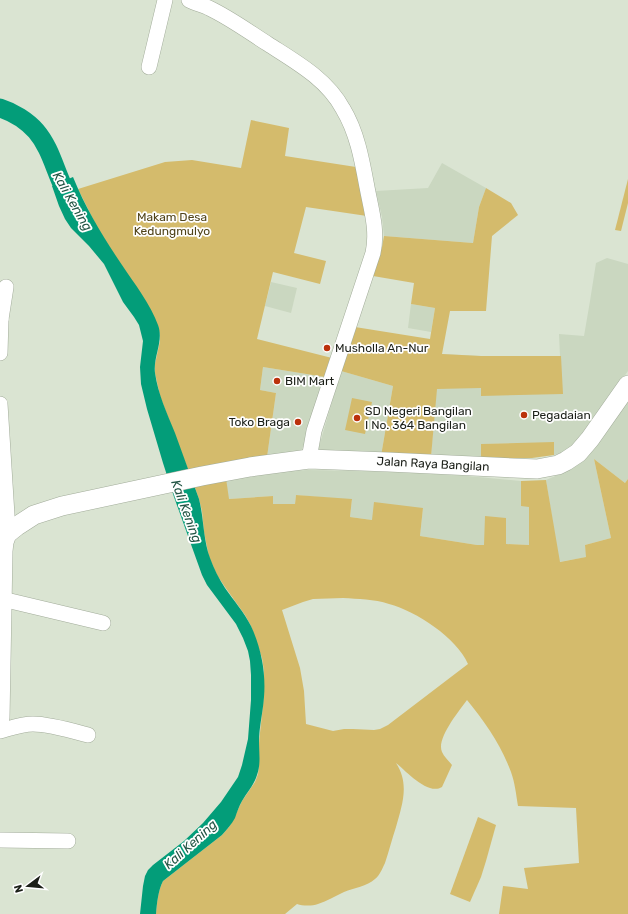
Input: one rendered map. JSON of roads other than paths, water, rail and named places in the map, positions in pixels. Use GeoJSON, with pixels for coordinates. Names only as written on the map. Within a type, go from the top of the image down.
{"type":"FeatureCollection","features":[{"type":"Feature","properties":{"kind":"main road","name":"Jalan Raya Bangilan"},"geometry":{"type":"LineString","coordinates":[[7,534],[34,515],[62,506],[202,476],[250,467],[309,459],[531,468],[558,465],[582,450],[628,385]]}},
{"type":"Feature","properties":{"kind":"main road"},"geometry":{"type":"LineString","coordinates":[[0,718],[2,551],[7,534]]}},
{"type":"Feature","properties":{"kind":"street"},"geometry":{"type":"LineString","coordinates":[[149,67],[165,0]]}},
{"type":"Feature","properties":{"kind":"street"},"geometry":{"type":"LineString","coordinates":[[189,0],[209,8],[227,18],[311,72],[332,92],[343,108],[349,120],[360,154],[375,230],[375,245],[314,431],[309,459]]}},
{"type":"Feature","properties":{"kind":"street"},"geometry":{"type":"LineString","coordinates":[[0,353],[1,318],[6,287]]}},
{"type":"Feature","properties":{"kind":"street"},"geometry":{"type":"LineString","coordinates":[[0,404],[3,515],[7,534]]}},
{"type":"Feature","properties":{"kind":"street"},"geometry":{"type":"LineString","coordinates":[[2,599],[103,623]]}},
{"type":"Feature","properties":{"kind":"street"},"geometry":{"type":"LineString","coordinates":[[0,731],[13,727],[35,724],[88,735]]}},
{"type":"Feature","properties":{"kind":"street"},"geometry":{"type":"LineString","coordinates":[[0,840],[68,841]]}},
{"type":"Feature","properties":{"kind":"water"},"geometry":{"type":"Polygon","coordinates":[[[73,177],[95,222],[147,302],[155,317],[160,331],[155,361],[156,381],[199,499],[208,551],[213,566],[225,588],[251,626],[258,643],[263,669],[264,688],[259,736],[259,763],[256,779],[241,803],[234,820],[222,835],[163,881],[157,901],[156,914],[140,914],[143,886],[148,870],[184,841],[203,823],[221,802],[238,777],[248,739],[251,700],[250,661],[248,651],[236,624],[207,585],[202,575],[174,497],[147,409],[141,384],[140,367],[143,341],[139,325],[123,302],[104,264],[71,228],[59,206],[52,186],[73,177]]]}},
{"type":"Feature","properties":{"kind":"waterway","name":"Kali Kening"},"geometry":{"type":"LineString","coordinates":[[0,108],[15,114],[24,120],[41,137],[63,187],[74,205]]}},
{"type":"Feature","properties":{"kind":"place","name":"Musholla An-Nur"},"geometry":{"type":"Point","coordinates":[327,348]}},
{"type":"Feature","properties":{"kind":"place","name":"BIM Mart"},"geometry":{"type":"Point","coordinates":[277,381]}},
{"type":"Feature","properties":{"kind":"place","name":"Pegadaian"},"geometry":{"type":"Point","coordinates":[524,415]}},
{"type":"Feature","properties":{"kind":"place","name":"SD Negeri Bangilan I No. 364 Bangilan"},"geometry":{"type":"Point","coordinates":[357,418]}},
{"type":"Feature","properties":{"kind":"place","name":"Toko Braga"},"geometry":{"type":"Point","coordinates":[298,422]}},
{"type":"Feature","properties":{"kind":"park label","name":"Makam Desa Kedungmulyo"},"geometry":{"type":"Point","coordinates":[172,224]}}]}
